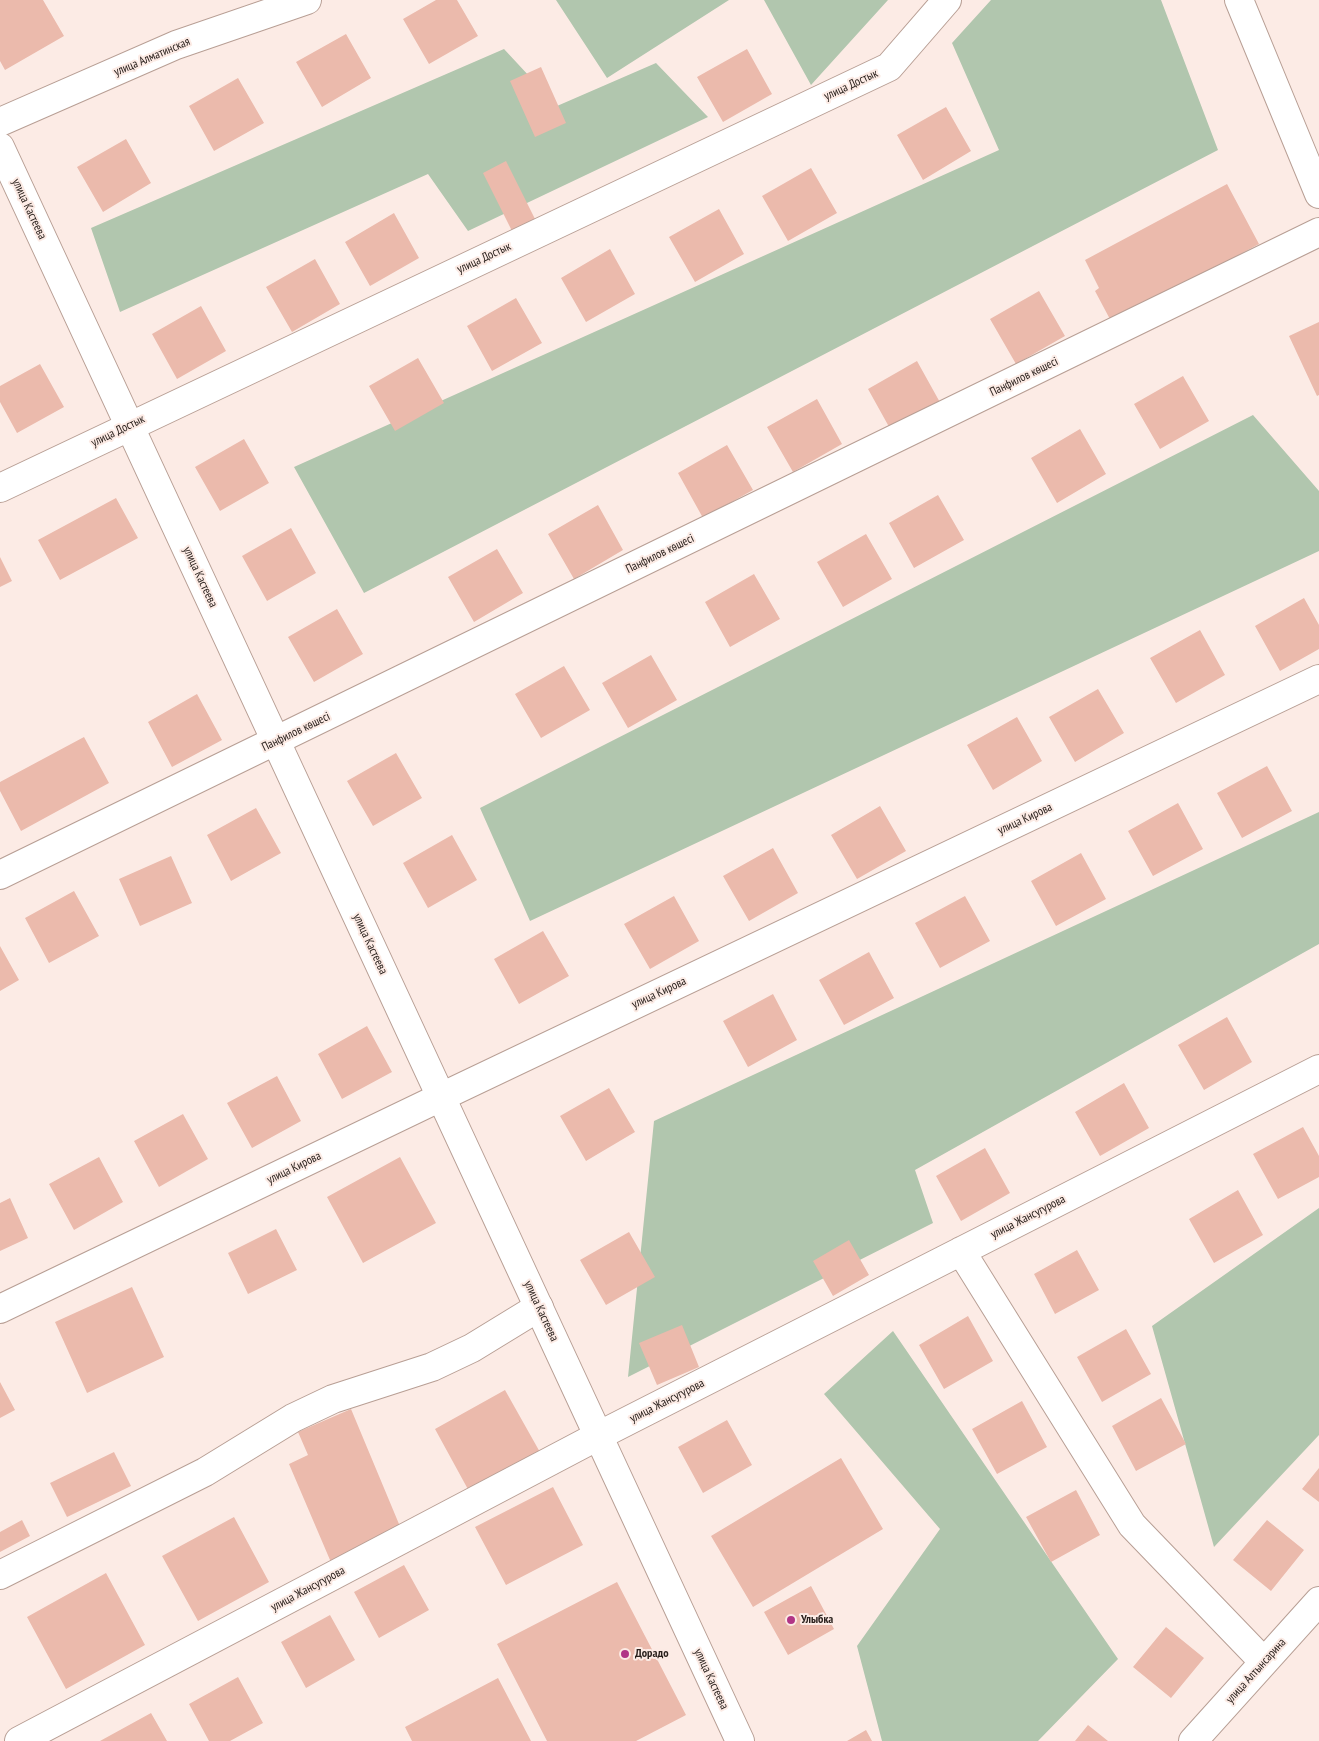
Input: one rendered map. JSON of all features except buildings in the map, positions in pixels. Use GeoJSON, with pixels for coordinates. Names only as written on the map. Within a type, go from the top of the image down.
{"type":"FeatureCollection","features":[{"type":"Feature","properties":{"kind":"street","name":"улица Алматинская"},"geometry":{"type":"LineString","coordinates":[[0,122],[176,45],[307,0]]}},
{"type":"Feature","properties":{"kind":"street","name":"улица Достык"},"geometry":{"type":"LineString","coordinates":[[0,488],[129,425],[889,67],[948,0]]}},
{"type":"Feature","properties":{"kind":"street"},"geometry":{"type":"LineString","coordinates":[[1239,0],[1319,194]]}},
{"type":"Feature","properties":{"kind":"street","name":"улица Кастеева"},"geometry":{"type":"LineString","coordinates":[[0,147],[539,1307],[732,1739]]}},
{"type":"Feature","properties":{"kind":"street","name":"Панфилов көшесі"},"geometry":{"type":"LineString","coordinates":[[0,875],[1319,232]]}},
{"type":"Feature","properties":{"kind":"street","name":"улица Кирова"},"geometry":{"type":"LineString","coordinates":[[0,1309],[1319,679]]}},
{"type":"Feature","properties":{"kind":"street","name":"улица Жансугурова"},"geometry":{"type":"LineString","coordinates":[[19,1741],[598,1436],[1319,1069]]}},
{"type":"Feature","properties":{"kind":"street"},"geometry":{"type":"LineString","coordinates":[[961,1251],[1132,1525],[1264,1662]]}},
{"type":"Feature","properties":{"kind":"street"},"geometry":{"type":"LineString","coordinates":[[0,1575],[204,1472],[292,1418],[333,1399],[432,1368],[472,1348],[539,1307]]}},
{"type":"Feature","properties":{"kind":"street","name":"улица Алтынсарина"},"geometry":{"type":"LineString","coordinates":[[1193,1741],[1319,1601]]}},
{"type":"Feature","properties":{"kind":"green space"},"geometry":{"type":"Polygon","coordinates":[[[556,0],[729,0],[607,78],[556,0]]]}},
{"type":"Feature","properties":{"kind":"green space"},"geometry":{"type":"Polygon","coordinates":[[[764,0],[888,0],[811,85],[764,0]]]}},
{"type":"Feature","properties":{"kind":"green space"},"geometry":{"type":"Polygon","coordinates":[[[991,0],[1161,0],[1218,150],[364,593],[294,467],[999,150],[952,43],[991,0]]]}},
{"type":"Feature","properties":{"kind":"green space"},"geometry":{"type":"Polygon","coordinates":[[[504,49],[557,106],[656,63],[708,117],[468,231],[428,174],[120,312],[91,228],[504,49]]]}},
{"type":"Feature","properties":{"kind":"green space"},"geometry":{"type":"Polygon","coordinates":[[[1253,415],[1319,491],[1319,551],[530,921],[480,808],[1253,415]]]}},
{"type":"Feature","properties":{"kind":"green space"},"geometry":{"type":"Polygon","coordinates":[[[1319,812],[1319,944],[915,1170],[933,1223],[628,1377],[654,1121],[1319,812]]]}},
{"type":"Feature","properties":{"kind":"green space"},"geometry":{"type":"Polygon","coordinates":[[[1319,1208],[1319,1435],[1214,1547],[1152,1326],[1319,1208]]]}},
{"type":"Feature","properties":{"kind":"green space"},"geometry":{"type":"Polygon","coordinates":[[[893,1331],[1118,1659],[1038,1741],[882,1741],[857,1646],[940,1529],[824,1394],[893,1331]]]}},
{"type":"Feature","properties":{"kind":"place","name":"Улыбка"},"geometry":{"type":"Point","coordinates":[791,1620]}},
{"type":"Feature","properties":{"kind":"place","name":"Дорадо"},"geometry":{"type":"Point","coordinates":[625,1654]}}]}
